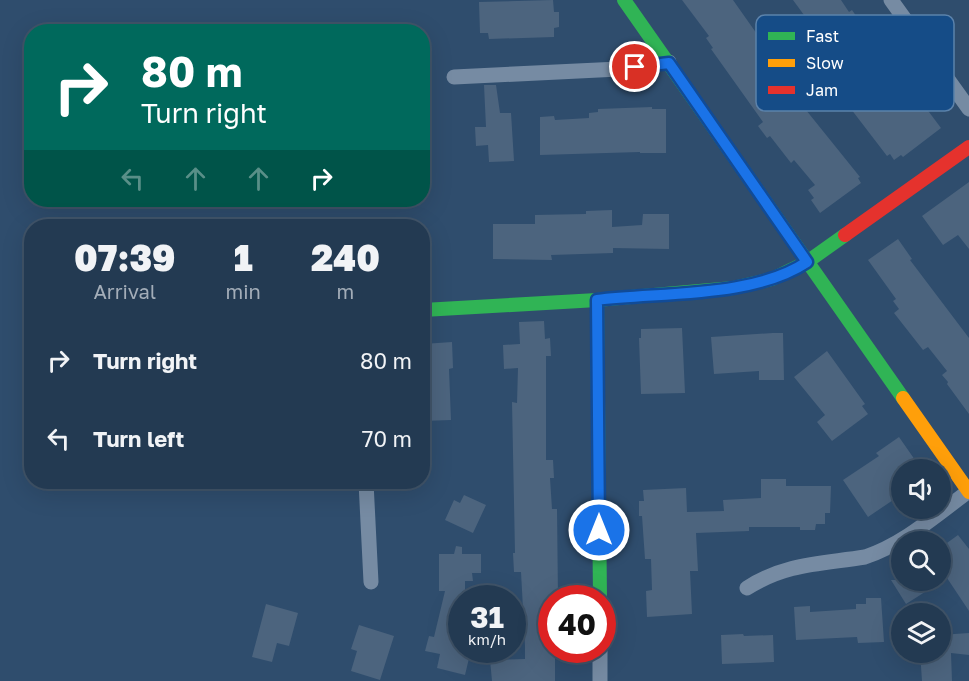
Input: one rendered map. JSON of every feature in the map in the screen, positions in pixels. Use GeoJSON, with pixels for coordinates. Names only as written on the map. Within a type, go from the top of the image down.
{"type":"FeatureCollection","features":[{"type":"Feature","properties":{"kind":"street"},"geometry":{"type":"LineString","coordinates":[[624,0],[969,491],[901,539],[876,553],[866,557],[786,569],[747,588]]}},
{"type":"Feature","properties":{"kind":"street"},"geometry":{"type":"LineString","coordinates":[[891,0],[902,15]]}},
{"type":"Feature","properties":{"kind":"street"},"geometry":{"type":"LineString","coordinates":[[453,77],[618,69],[669,63]]}},
{"type":"Feature","properties":{"kind":"street"},"geometry":{"type":"LineString","coordinates":[[954,88],[969,109]]}},
{"type":"Feature","properties":{"kind":"street"},"geometry":{"type":"LineString","coordinates":[[430,310],[597,300],[753,285],[784,275],[807,262],[969,147]]}},
{"type":"Feature","properties":{"kind":"street"},"geometry":{"type":"LineString","coordinates":[[597,300],[600,585]]}},
{"type":"Feature","properties":{"kind":"street"},"geometry":{"type":"LineString","coordinates":[[366,489],[371,582]]}},
{"type":"Feature","properties":{"kind":"street"},"geometry":{"type":"LineString","coordinates":[[600,663],[600,681]]}},
{"type":"Feature","properties":{"kind":"building"},"geometry":{"type":"Polygon","coordinates":[[[553,0],[554,12],[559,12],[559,27],[554,28],[554,37],[489,39],[488,33],[480,33],[479,2],[553,0]]]}},
{"type":"Feature","properties":{"kind":"building"},"geometry":{"type":"Polygon","coordinates":[[[682,0],[733,0],[756,33],[756,111],[807,111],[860,177],[858,178],[861,183],[820,213],[811,200],[814,198],[808,190],[815,185],[794,160],[791,163],[770,136],[767,138],[758,126],[763,122],[711,49],[713,48],[706,38],[709,36],[682,0]]]}},
{"type":"Feature","properties":{"kind":"building"},"geometry":{"type":"Polygon","coordinates":[[[793,0],[841,0],[849,12],[852,10],[855,15],[804,15],[793,0]]]}},
{"type":"Feature","properties":{"kind":"building"},"geometry":{"type":"Polygon","coordinates":[[[484,85],[496,85],[500,113],[511,113],[514,161],[489,162],[488,145],[476,146],[475,127],[486,127],[484,85]]]}},
{"type":"Feature","properties":{"kind":"building"},"geometry":{"type":"Polygon","coordinates":[[[652,107],[652,109],[666,109],[666,153],[540,155],[540,117],[554,116],[555,120],[589,118],[589,113],[598,112],[598,109],[652,107]]]}},
{"type":"Feature","properties":{"kind":"building"},"geometry":{"type":"Polygon","coordinates":[[[853,111],[928,111],[941,128],[903,157],[901,155],[894,160],[890,154],[887,156],[853,111]]]}},
{"type":"Feature","properties":{"kind":"building"},"geometry":{"type":"Polygon","coordinates":[[[969,182],[969,249],[958,235],[943,245],[922,216],[969,182]]]}},
{"type":"Feature","properties":{"kind":"building"},"geometry":{"type":"Polygon","coordinates":[[[612,210],[612,227],[642,225],[643,214],[669,214],[669,249],[613,248],[613,253],[551,255],[552,260],[493,259],[493,224],[535,224],[535,215],[586,214],[586,211],[612,210]]]}},
{"type":"Feature","properties":{"kind":"building"},"geometry":{"type":"Polygon","coordinates":[[[898,239],[912,259],[910,260],[969,338],[969,414],[942,375],[947,371],[928,347],[923,350],[894,313],[899,309],[893,301],[896,299],[868,260],[898,239]]]}},
{"type":"Feature","properties":{"kind":"building"},"geometry":{"type":"Polygon","coordinates":[[[544,321],[545,339],[550,338],[551,356],[546,356],[546,460],[553,460],[554,478],[550,478],[552,509],[557,509],[558,585],[538,585],[538,663],[555,663],[555,681],[492,681],[490,663],[526,663],[526,585],[522,585],[521,572],[514,572],[513,553],[515,553],[512,402],[517,403],[518,368],[504,369],[503,345],[520,344],[519,322],[544,321]]]}},
{"type":"Feature","properties":{"kind":"building"},"geometry":{"type":"Polygon","coordinates":[[[682,328],[685,393],[641,394],[639,338],[641,338],[641,329],[682,328]]]}},
{"type":"Feature","properties":{"kind":"building"},"geometry":{"type":"Polygon","coordinates":[[[783,333],[784,380],[759,380],[759,371],[714,374],[711,337],[783,333]]]}},
{"type":"Feature","properties":{"kind":"building"},"geometry":{"type":"Polygon","coordinates":[[[452,342],[453,368],[449,369],[451,420],[430,421],[430,344],[452,342]]]}},
{"type":"Feature","properties":{"kind":"building"},"geometry":{"type":"Polygon","coordinates":[[[827,351],[865,404],[862,406],[868,414],[832,441],[817,422],[825,415],[794,377],[827,351]]]}},
{"type":"Feature","properties":{"kind":"building"},"geometry":{"type":"Polygon","coordinates":[[[899,437],[914,459],[891,459],[891,501],[868,517],[843,480],[879,456],[876,453],[899,437]]]}},
{"type":"Feature","properties":{"kind":"building"},"geometry":{"type":"Polygon","coordinates":[[[761,479],[786,479],[786,486],[831,486],[830,513],[825,513],[825,524],[816,524],[815,530],[800,530],[800,527],[749,527],[749,531],[696,533],[698,571],[690,571],[692,614],[647,617],[646,591],[652,590],[651,559],[645,559],[642,516],[639,516],[639,501],[644,501],[643,490],[686,488],[687,512],[724,511],[723,500],[761,498],[761,479]]]}},
{"type":"Feature","properties":{"kind":"building"},"geometry":{"type":"Polygon","coordinates":[[[464,495],[486,505],[473,533],[445,520],[454,500],[460,503],[464,495]]]}},
{"type":"Feature","properties":{"kind":"building"},"geometry":{"type":"Polygon","coordinates":[[[958,535],[969,549],[969,611],[951,584],[951,540],[958,535]]]}},
{"type":"Feature","properties":{"kind":"building"},"geometry":{"type":"Polygon","coordinates":[[[456,546],[462,547],[462,554],[481,554],[481,573],[472,573],[473,581],[465,581],[465,585],[448,585],[448,663],[468,663],[465,675],[437,668],[440,654],[425,651],[429,636],[434,637],[445,591],[439,591],[439,554],[454,554],[456,546]]]}},
{"type":"Feature","properties":{"kind":"building"},"geometry":{"type":"Polygon","coordinates":[[[898,591],[926,591],[908,603],[898,591]]]}},
{"type":"Feature","properties":{"kind":"building"},"geometry":{"type":"Polygon","coordinates":[[[866,598],[881,598],[884,642],[858,643],[857,637],[796,640],[794,607],[810,606],[810,612],[856,609],[856,604],[866,604],[866,598]]]}},
{"type":"Feature","properties":{"kind":"building"},"geometry":{"type":"Polygon","coordinates":[[[266,604],[298,613],[289,646],[277,643],[272,662],[252,657],[266,604]]]}},
{"type":"Feature","properties":{"kind":"building"},"geometry":{"type":"Polygon","coordinates":[[[359,625],[394,636],[380,680],[351,671],[357,651],[351,649],[359,625]]]}},
{"type":"Feature","properties":{"kind":"building"},"geometry":{"type":"Polygon","coordinates":[[[969,633],[969,655],[951,653],[951,634],[969,633]]]}},
{"type":"Feature","properties":{"kind":"building"},"geometry":{"type":"Polygon","coordinates":[[[743,634],[744,636],[773,635],[774,662],[722,664],[721,635],[743,634]]]}},
{"type":"Feature","properties":{"kind":"building"},"geometry":{"type":"Polygon","coordinates":[[[951,653],[952,681],[922,681],[921,663],[951,663],[951,653]]]}},
{"type":"Feature","properties":{"kind":"traffic: fast"},"geometry":{"type":"LineString","coordinates":[[624,0],[903,398]]}},
{"type":"Feature","properties":{"kind":"traffic: fast"},"geometry":{"type":"LineString","coordinates":[[430,310],[597,300],[733,288],[772,279],[807,262],[845,235]]}},
{"type":"Feature","properties":{"kind":"traffic: fast"},"geometry":{"type":"LineString","coordinates":[[597,300],[600,585]]}},
{"type":"Feature","properties":{"kind":"traffic: slow"},"geometry":{"type":"LineString","coordinates":[[903,398],[969,492]]}},
{"type":"Feature","properties":{"kind":"traffic: jam"},"geometry":{"type":"LineString","coordinates":[[845,235],[969,147]]}},
{"type":"Feature","properties":{"kind":"route"},"geometry":{"type":"LineString","coordinates":[[599,530],[597,300],[753,285],[784,275],[807,262],[669,63],[635,67]]}}]}
